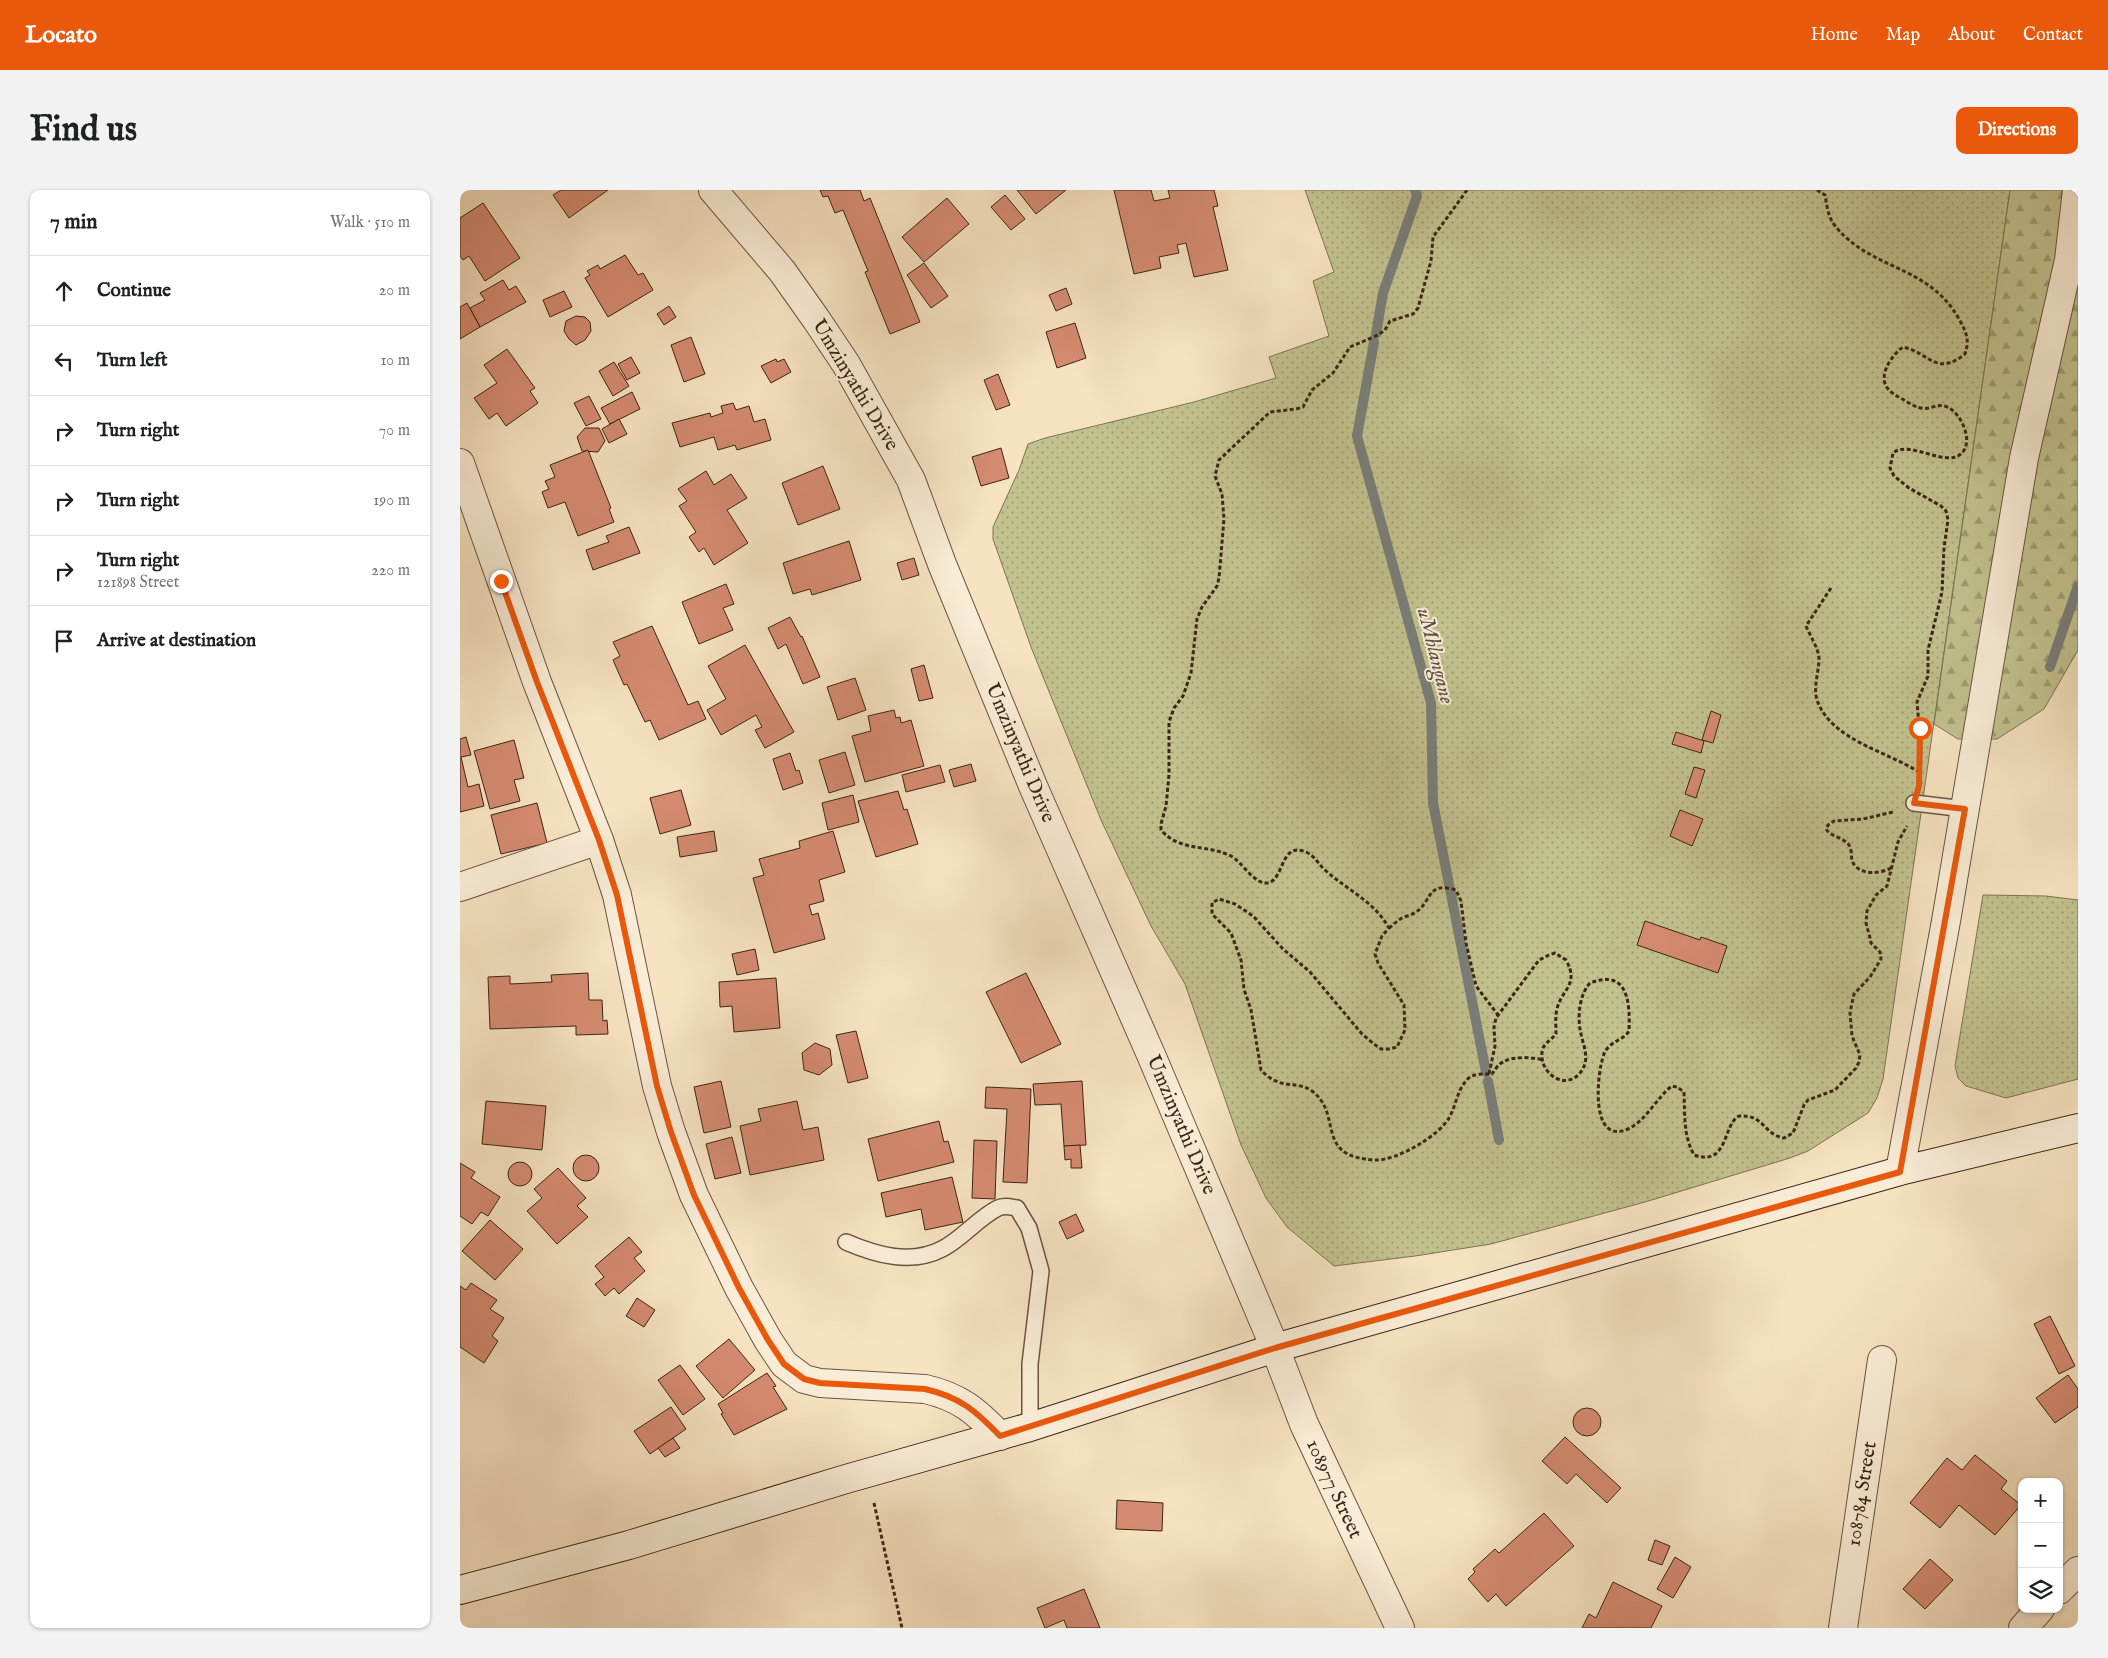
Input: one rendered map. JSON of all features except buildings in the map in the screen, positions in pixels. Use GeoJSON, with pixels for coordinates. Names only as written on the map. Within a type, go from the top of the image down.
{"type":"FeatureCollection","features":[{"type":"Feature","properties":{"kind":"street","name":"Umzinyathi Drive"},"geometry":{"type":"LineString","coordinates":[[713,190],[782,271],[816,319],[846,364],[911,480],[942,564],[1033,786],[1148,1048],[1275,1348]]}},
{"type":"Feature","properties":{"kind":"street"},"geometry":{"type":"LineString","coordinates":[[1900,1172],[1965,809],[2024,458],[2069,260],[2077,190]]}},
{"type":"Feature","properties":{"kind":"street"},"geometry":{"type":"LineString","coordinates":[[460,463],[537,682],[599,840],[617,895],[657,1086],[671,1132],[694,1195],[731,1271],[768,1340],[784,1364],[804,1379],[820,1383],[925,1389],[941,1393],[960,1400],[975,1411],[1000,1436]]}},
{"type":"Feature","properties":{"kind":"street"},"geometry":{"type":"LineString","coordinates":[[460,887],[599,840]]}},
{"type":"Feature","properties":{"kind":"street"},"geometry":{"type":"LineString","coordinates":[[460,1590],[629,1545],[867,1473],[1000,1436],[1275,1348],[1900,1172],[2078,1128]]}},
{"type":"Feature","properties":{"kind":"street","name":"108977 Street"},"geometry":{"type":"LineString","coordinates":[[1275,1348],[1304,1424],[1400,1628]]}},
{"type":"Feature","properties":{"kind":"street","name":"108784 Street"},"geometry":{"type":"LineString","coordinates":[[1842,1628],[1882,1360]]}},
{"type":"Feature","properties":{"kind":"street"},"geometry":{"type":"LineString","coordinates":[[2063,1586],[2078,1571]]}},
{"type":"Feature","properties":{"kind":"street"},"geometry":{"type":"LineString","coordinates":[[2023,1628],[2036,1613]]}},
{"type":"Feature","properties":{"kind":"lane"},"geometry":{"type":"LineString","coordinates":[[1914,803],[1965,809]]}},
{"type":"Feature","properties":{"kind":"lane"},"geometry":{"type":"LineString","coordinates":[[846,1242],[883,1256],[901,1257],[931,1254],[943,1249],[999,1207],[1017,1208],[1029,1228],[1041,1271],[1030,1364],[1030,1427]]}},
{"type":"Feature","properties":{"kind":"path"},"geometry":{"type":"LineString","coordinates":[[1390,928],[1366,900],[1331,875],[1311,855],[1304,851],[1297,850],[1290,853],[1275,880],[1268,883],[1260,882],[1233,857],[1223,853],[1186,847],[1166,836],[1161,830],[1161,824],[1166,806],[1169,775],[1169,722],[1174,708],[1183,696],[1192,673],[1197,619],[1202,607],[1217,586],[1224,518],[1222,494],[1215,476],[1219,460],[1270,412],[1296,409],[1303,406],[1312,390],[1333,373],[1350,347],[1378,335],[1385,330],[1390,321],[1413,314],[1418,308],[1431,262],[1433,237],[1467,190]]}},
{"type":"Feature","properties":{"kind":"path"},"geometry":{"type":"LineString","coordinates":[[1489,1074],[1495,1046],[1494,1027],[1498,1014],[1539,960],[1555,954],[1566,960],[1569,966],[1570,983],[1557,1008],[1556,1034],[1546,1043],[1543,1049],[1543,1060],[1547,1071],[1558,1080],[1570,1080],[1579,1074],[1586,1059],[1586,1050],[1579,1022],[1584,992],[1590,983],[1600,979],[1610,981],[1624,988],[1630,1008],[1629,1031],[1626,1035],[1610,1044],[1604,1052],[1597,1096],[1599,1111],[1606,1125],[1613,1130],[1621,1131],[1630,1128],[1652,1109],[1672,1086],[1684,1092],[1684,1119],[1690,1148],[1694,1155],[1702,1158],[1723,1147],[1732,1121],[1739,1116],[1753,1116],[1760,1120],[1772,1133],[1784,1138],[1792,1133],[1808,1100],[1835,1090],[1856,1068],[1859,1062],[1860,1055],[1852,1036],[1850,1013],[1854,994],[1870,977],[1881,959],[1880,952],[1871,944],[1866,923],[1867,911],[1876,895],[1887,886],[1890,879],[1898,842],[1906,829],[1919,786],[1921,748],[1917,702],[1928,676],[1928,650],[1942,592],[1944,548],[1948,520],[1946,511],[1941,506],[1909,488],[1894,476],[1890,468],[1890,459],[1892,454],[1902,449],[1930,455],[1956,456],[1962,453],[1967,435],[1966,428],[1949,408],[1944,406],[1919,408],[1891,392],[1886,387],[1884,376],[1887,366],[1903,347],[1940,364],[1950,363],[1965,354],[1968,337],[1955,311],[1931,285],[1917,276],[1859,248],[1836,227],[1828,211],[1825,195],[1817,190]]}},
{"type":"Feature","properties":{"kind":"path"},"geometry":{"type":"LineString","coordinates":[[1831,588],[1806,626],[1819,655],[1816,688],[1817,700],[1832,725],[1842,733],[1903,762],[1919,772]]}},
{"type":"Feature","properties":{"kind":"path"},"geometry":{"type":"LineString","coordinates":[[1891,868],[1877,873],[1865,871],[1856,866],[1852,860],[1849,846],[1826,829],[1834,821],[1882,816],[1914,803]]}},
{"type":"Feature","properties":{"kind":"path"},"geometry":{"type":"LineString","coordinates":[[1498,1014],[1476,986],[1466,943],[1462,901],[1456,890],[1450,888],[1436,890],[1428,895],[1423,906],[1416,913],[1400,919],[1382,936],[1375,954],[1378,963],[1404,1005],[1406,1019],[1406,1030],[1397,1046],[1389,1049],[1381,1049],[1362,1034],[1310,972],[1283,949],[1253,916],[1230,901],[1219,899],[1212,903],[1212,914],[1231,933],[1241,960],[1244,989],[1252,1010],[1261,1070],[1277,1082],[1300,1084],[1318,1097],[1325,1109],[1332,1136],[1345,1154],[1356,1159],[1380,1160],[1409,1150],[1436,1132],[1451,1116],[1467,1078],[1476,1074],[1492,1074],[1500,1063],[1506,1060],[1531,1057],[1543,1060]]}},
{"type":"Feature","properties":{"kind":"path"},"geometry":{"type":"LineString","coordinates":[[867,1473],[902,1628]]}},
{"type":"Feature","properties":{"kind":"green space"},"geometry":{"type":"Polygon","coordinates":[[[1305,190],[2010,190],[1883,1079],[1877,1098],[1868,1113],[1808,1151],[1645,1202],[1491,1244],[1334,1266],[1287,1227],[1266,1198],[1241,1145],[1185,984],[1151,926],[1101,820],[1031,647],[993,539],[993,527],[1019,470],[1028,444],[1045,438],[1194,402],[1276,378],[1269,357],[1329,336],[1313,281],[1334,272],[1305,190]]]}},
{"type":"Feature","properties":{"kind":"green space"},"geometry":{"type":"Polygon","coordinates":[[[2010,190],[2078,190],[2078,650],[2044,709],[1997,739],[1958,739],[1934,724],[2010,190]]]}},
{"type":"Feature","properties":{"kind":"green space"},"geometry":{"type":"Polygon","coordinates":[[[1983,895],[2046,896],[2078,900],[2078,1079],[2006,1098],[1966,1086],[1958,1078],[1955,1066],[1983,895]]]}},
{"type":"Feature","properties":{"kind":"waterway","name":"uMhlangane"},"geometry":{"type":"LineString","coordinates":[[1376,334],[1383,293],[1417,196],[1415,190]]}},
{"type":"Feature","properties":{"kind":"waterway","name":"uMhlangane"},"geometry":{"type":"LineString","coordinates":[[1374,342],[1357,436],[1431,703],[1433,803],[1486,1072]]}},
{"type":"Feature","properties":{"kind":"waterway"},"geometry":{"type":"LineString","coordinates":[[2050,667],[2078,586]]}},
{"type":"Feature","properties":{"kind":"waterway","name":"uMhlangane"},"geometry":{"type":"LineString","coordinates":[[1488,1081],[1499,1140]]}},
{"type":"Feature","properties":{"kind":"route"},"geometry":{"type":"LineString","coordinates":[[501,581],[537,682],[599,840],[617,895],[657,1086],[671,1132],[694,1195],[739,1288],[768,1340],[784,1364],[804,1379],[820,1383],[925,1389],[941,1393],[960,1400],[975,1411],[1000,1436],[1275,1348],[1900,1172],[1965,809],[1914,803],[1919,786],[1920,728]]}}]}
